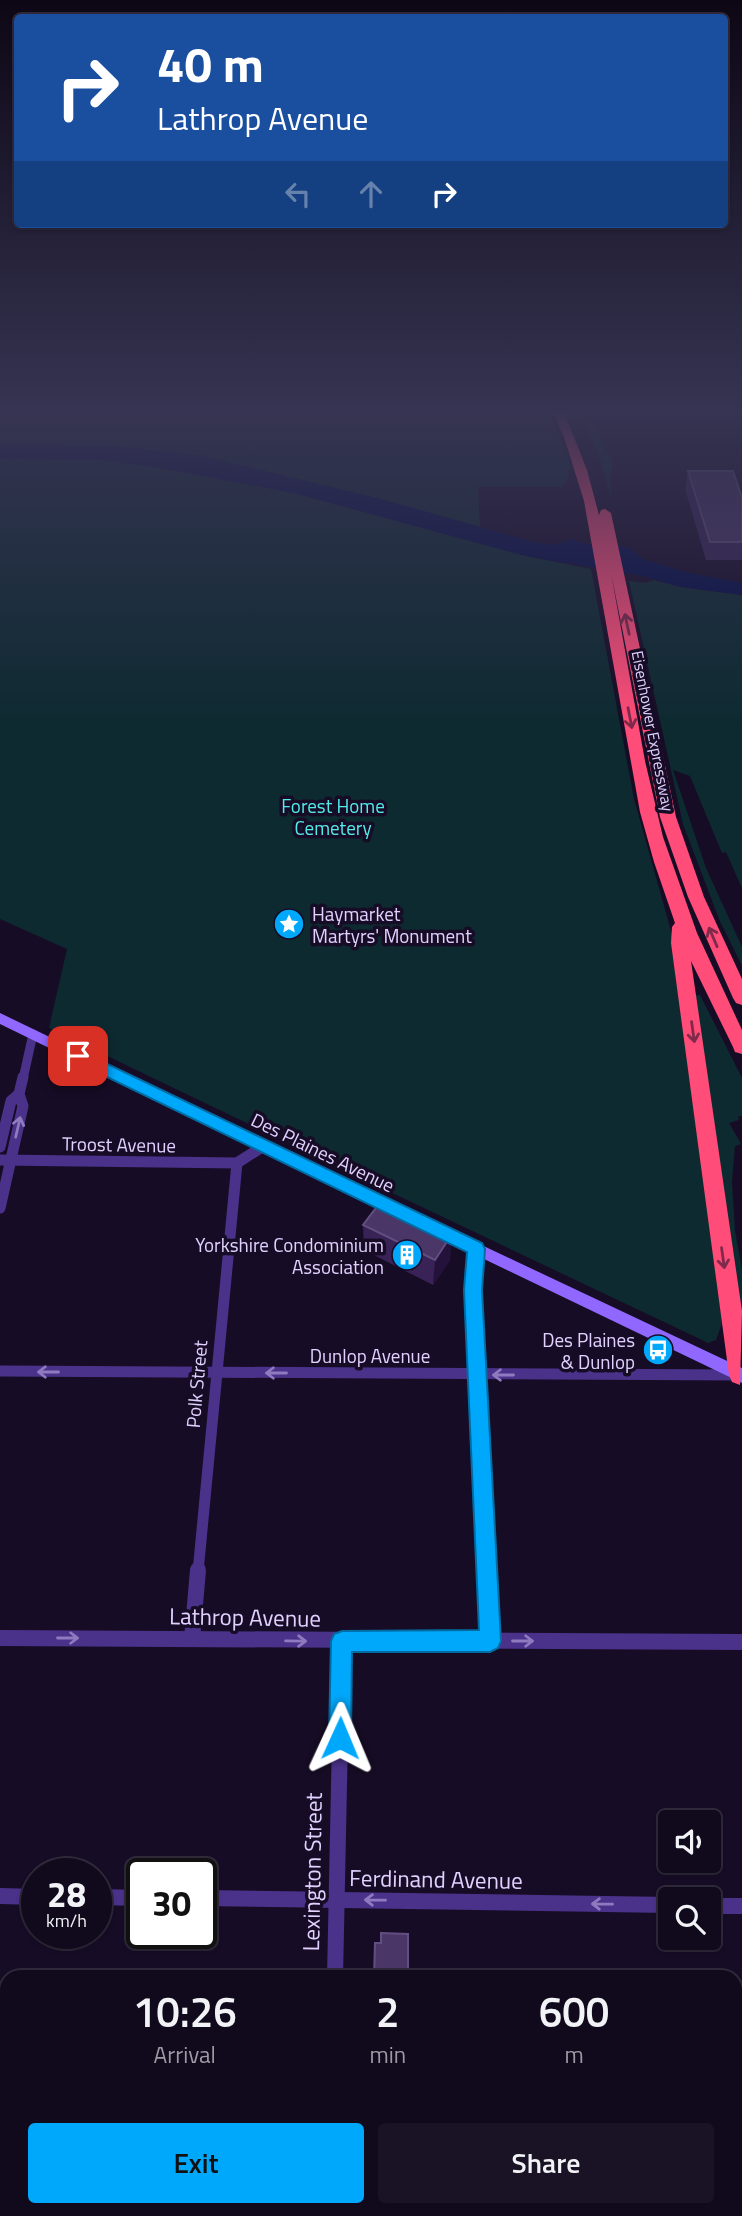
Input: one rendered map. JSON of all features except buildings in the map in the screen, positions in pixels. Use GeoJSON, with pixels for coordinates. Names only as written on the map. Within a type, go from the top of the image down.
{"type":"FeatureCollection","features":[{"type":"Feature","properties":{"kind":"highway","name":"Eisenhower Expressway"},"geometry":{"type":"LineString","coordinates":[[595,515],[668,817],[696,897],[742,999]]}},
{"type":"Feature","properties":{"kind":"highway","name":"Eisenhower Expressway"},"geometry":{"type":"LineString","coordinates":[[601,515],[604,545]]}},
{"type":"Feature","properties":{"kind":"highway","name":"Eisenhower Expressway"},"geometry":{"type":"LineString","coordinates":[[611,579],[649,809],[662,860],[704,971],[742,1047]]}},
{"type":"Feature","properties":{"kind":"highway"},"geometry":{"type":"LineString","coordinates":[[681,916],[680,943],[741,1376]]}},
{"type":"Feature","properties":{"kind":"main road","name":"Des Plaines Avenue"},"geometry":{"type":"LineString","coordinates":[[0,1018],[262,1147],[741,1376]]}},
{"type":"Feature","properties":{"kind":"street"},"geometry":{"type":"LineString","coordinates":[[0,1208],[5,1160],[23,1106],[19,1094],[33,1034]]}},
{"type":"Feature","properties":{"kind":"street"},"geometry":{"type":"LineString","coordinates":[[0,1146],[11,1101],[19,1094]]}},
{"type":"Feature","properties":{"kind":"street"},"geometry":{"type":"LineString","coordinates":[[237,1164],[262,1147]]}},
{"type":"Feature","properties":{"kind":"street","name":"Troost Avenue"},"geometry":{"type":"LineString","coordinates":[[5,1160],[237,1164]]}},
{"type":"Feature","properties":{"kind":"street","name":"Polk Street"},"geometry":{"type":"LineString","coordinates":[[192,1639],[237,1164]]}},
{"type":"Feature","properties":{"kind":"street"},"geometry":{"type":"LineString","coordinates":[[476,1249],[473,1290],[490,1641]]}},
{"type":"Feature","properties":{"kind":"street","name":"Dunlop Avenue"},"geometry":{"type":"LineString","coordinates":[[0,1371],[741,1376]]}},
{"type":"Feature","properties":{"kind":"street","name":"Lathrop Avenue"},"geometry":{"type":"LineString","coordinates":[[0,1638],[742,1642]]}},
{"type":"Feature","properties":{"kind":"street","name":"Lexington Street"},"geometry":{"type":"LineString","coordinates":[[335,1970],[342,1641]]}},
{"type":"Feature","properties":{"kind":"street"},"geometry":{"type":"LineString","coordinates":[[0,1896],[21,1897]]}},
{"type":"Feature","properties":{"kind":"street","name":"Ferdinand Avenue"},"geometry":{"type":"LineString","coordinates":[[217,1898],[658,1905]]}},
{"type":"Feature","properties":{"kind":"street"},"geometry":{"type":"LineString","coordinates":[[721,1906],[742,1906]]}},
{"type":"Feature","properties":{"kind":"green space","name":"Forest Home Cemetery"},"geometry":{"type":"Polygon","coordinates":[[[0,515],[377,515],[526,556],[591,569],[634,799],[673,938],[722,1323],[716,1340],[708,1343],[367,1181],[368,1173],[356,1164],[345,1160],[331,1163],[326,1161],[49,1028],[67,949],[0,919],[0,515]]]}},
{"type":"Feature","properties":{"kind":"green space"},"geometry":{"type":"Polygon","coordinates":[[[439,515],[479,515],[480,527],[439,515]]]}},
{"type":"Feature","properties":{"kind":"green space"},"geometry":{"type":"Polygon","coordinates":[[[654,580],[681,587],[742,595],[742,888],[726,852],[722,853],[690,776],[673,770],[706,868],[742,947],[742,966],[719,919],[683,824],[629,581],[646,583],[654,580]]]}},
{"type":"Feature","properties":{"kind":"green space"},"geometry":{"type":"Polygon","coordinates":[[[693,995],[700,995],[742,1078],[742,1116],[729,1123],[741,1144],[735,1146],[732,1182],[735,1231],[742,1269],[742,1319],[693,995]]]}},
{"type":"Feature","properties":{"kind":"shaded area"},"geometry":{"type":"Polygon","coordinates":[[[377,515],[439,515],[534,542],[556,545],[571,539],[586,544],[627,547],[643,559],[685,572],[742,583],[742,595],[681,587],[643,576],[526,556],[377,515]]]}},
{"type":"Feature","properties":{"kind":"place","name":"Haymarket Martyrs' Monument"},"geometry":{"type":"Point","coordinates":[289,924]}},
{"type":"Feature","properties":{"kind":"place","name":"Yorkshire Condominium Association"},"geometry":{"type":"Point","coordinates":[407,1255]}},
{"type":"Feature","properties":{"kind":"place","name":"Des Plaines & Dunlop"},"geometry":{"type":"Point","coordinates":[658,1350]}},
{"type":"Feature","properties":{"kind":"route"},"geometry":{"type":"LineString","coordinates":[[78,1056],[476,1249],[473,1290],[490,1641],[342,1641],[340,1738]]}}]}
